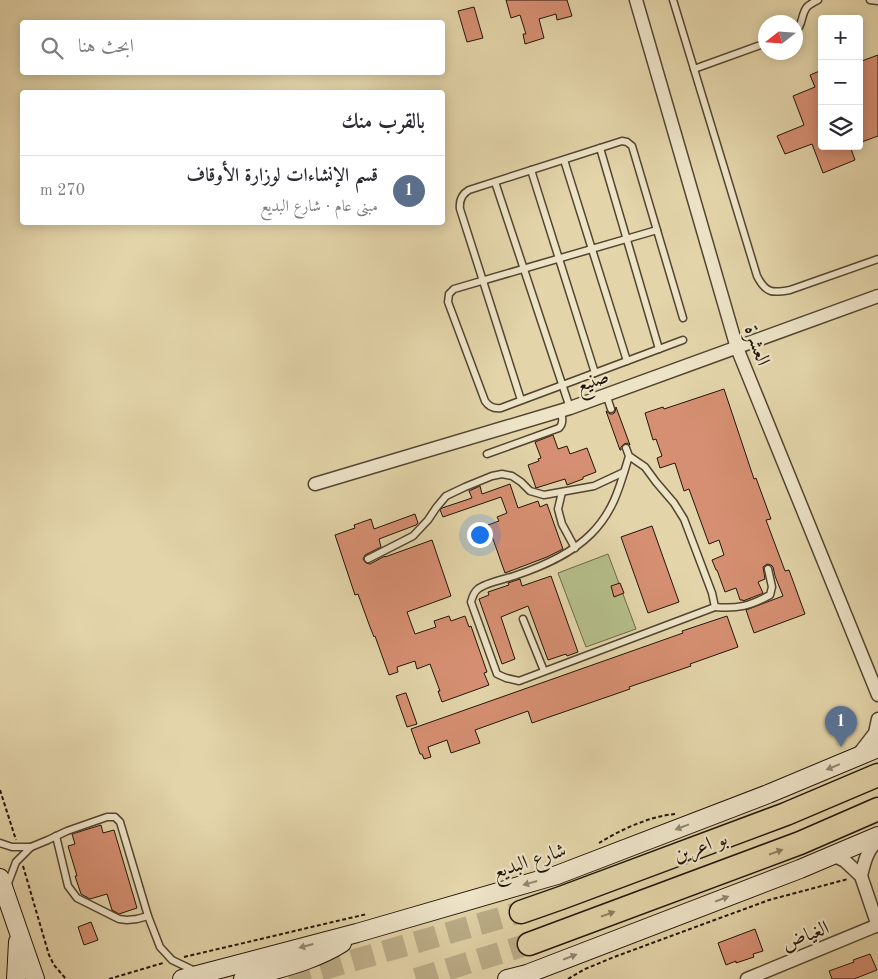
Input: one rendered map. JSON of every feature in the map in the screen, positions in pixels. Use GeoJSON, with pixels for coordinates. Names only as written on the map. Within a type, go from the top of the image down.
{"type":"FeatureCollection","features":[{"type":"Feature","properties":{"kind":"highway","name":"بو اعرين"},"geometry":{"type":"LineString","coordinates":[[521,912],[786,814],[878,775]]}},
{"type":"Feature","properties":{"kind":"highway","name":"بو اعرين"},"geometry":{"type":"LineString","coordinates":[[529,944],[800,842],[878,809]]}},
{"type":"Feature","properties":{"kind":"main road","name":"شارع البديع"},"geometry":{"type":"LineString","coordinates":[[182,979],[357,933],[556,875],[768,794],[878,748]]}},
{"type":"Feature","properties":{"kind":"main road"},"geometry":{"type":"LineString","coordinates":[[507,979],[536,970],[800,870],[878,836]]}},
{"type":"Feature","properties":{"kind":"main road"},"geometry":{"type":"LineString","coordinates":[[2,885],[35,979]]}},
{"type":"Feature","properties":{"kind":"main road"},"geometry":{"type":"LineString","coordinates":[[16,979],[18,930]]}},
{"type":"Feature","properties":{"kind":"main road"},"geometry":{"type":"LineString","coordinates":[[243,979],[322,955],[357,933]]}},
{"type":"Feature","properties":{"kind":"main road"},"geometry":{"type":"LineString","coordinates":[[26,952],[28,979]]}},
{"type":"Feature","properties":{"kind":"main road"},"geometry":{"type":"LineString","coordinates":[[26,952],[44,979]]}},
{"type":"Feature","properties":{"kind":"street","name":"العشرة"},"geometry":{"type":"LineString","coordinates":[[636,0],[737,348],[877,694],[878,705]]}},
{"type":"Feature","properties":{"kind":"street","name":"صنيع"},"geometry":{"type":"LineString","coordinates":[[315,484],[565,409],[878,296]]}},
{"type":"Feature","properties":{"kind":"street"},"geometry":{"type":"LineString","coordinates":[[857,757],[875,733],[878,719]]}},
{"type":"Feature","properties":{"kind":"street"},"geometry":{"type":"LineString","coordinates":[[860,876],[865,859],[878,840]]}},
{"type":"Feature","properties":{"kind":"street"},"geometry":{"type":"LineString","coordinates":[[833,855],[845,861],[860,876],[878,926]]}},
{"type":"Feature","properties":{"kind":"street","name":"الغياض"},"geometry":{"type":"LineString","coordinates":[[747,979],[878,926]]}},
{"type":"Feature","properties":{"kind":"lane"},"geometry":{"type":"LineString","coordinates":[[673,0],[757,276],[762,286],[770,292],[790,290],[878,259]]}},
{"type":"Feature","properties":{"kind":"lane"},"geometry":{"type":"LineString","coordinates":[[803,15],[808,5],[818,0]]}},
{"type":"Feature","properties":{"kind":"lane"},"geometry":{"type":"LineString","coordinates":[[870,0],[878,2]]}},
{"type":"Feature","properties":{"kind":"lane"},"geometry":{"type":"LineString","coordinates":[[694,70],[758,46]]}},
{"type":"Feature","properties":{"kind":"lane"},"geometry":{"type":"LineString","coordinates":[[521,400],[460,204],[465,192],[622,141],[628,142],[632,146],[683,318]]}},
{"type":"Feature","properties":{"kind":"lane"},"geometry":{"type":"LineString","coordinates":[[600,148],[659,349]]}},
{"type":"Feature","properties":{"kind":"lane"},"geometry":{"type":"LineString","coordinates":[[564,160],[627,361]]}},
{"type":"Feature","properties":{"kind":"lane"},"geometry":{"type":"LineString","coordinates":[[531,170],[595,373]]}},
{"type":"Feature","properties":{"kind":"lane"},"geometry":{"type":"LineString","coordinates":[[487,454],[559,428],[562,425],[565,409],[562,385],[495,182]]}},
{"type":"Feature","properties":{"kind":"lane"},"geometry":{"type":"LineString","coordinates":[[657,230],[454,289],[449,294],[448,302],[486,404],[492,408],[498,408],[521,400],[683,340]]}},
{"type":"Feature","properties":{"kind":"lane"},"geometry":{"type":"LineString","coordinates":[[606,394],[611,409]]}},
{"type":"Feature","properties":{"kind":"lane"},"geometry":{"type":"LineString","coordinates":[[626,448],[629,456],[645,467],[674,503],[684,519],[709,584],[715,607]]}},
{"type":"Feature","properties":{"kind":"lane"},"geometry":{"type":"LineString","coordinates":[[629,456],[618,493],[608,512],[592,534],[575,548],[539,567],[478,589],[473,595],[471,602],[497,674],[518,681],[715,607],[738,608],[750,604],[770,595],[772,587],[768,569]]}},
{"type":"Feature","properties":{"kind":"lane"},"geometry":{"type":"LineString","coordinates":[[368,559],[413,536],[446,496],[492,476],[502,474],[512,476],[530,491],[544,495],[594,486],[624,472]]}},
{"type":"Feature","properties":{"kind":"lane"},"geometry":{"type":"LineString","coordinates":[[562,492],[558,509],[562,524],[575,548]]}},
{"type":"Feature","properties":{"kind":"lane"},"geometry":{"type":"LineString","coordinates":[[524,619],[544,671]]}},
{"type":"Feature","properties":{"kind":"lane"},"geometry":{"type":"LineString","coordinates":[[2,885],[16,862],[31,848],[67,830],[107,817],[115,818],[120,822],[148,916],[160,947],[172,960],[202,974]]}},
{"type":"Feature","properties":{"kind":"lane"},"geometry":{"type":"LineString","coordinates":[[56,836],[68,886],[77,898],[119,919],[137,919],[148,916]]}},
{"type":"Feature","properties":{"kind":"lane"},"geometry":{"type":"LineString","coordinates":[[0,843],[12,847],[31,848]]}},
{"type":"Feature","properties":{"kind":"path"},"geometry":{"type":"LineString","coordinates":[[0,790],[18,847]]}},
{"type":"Feature","properties":{"kind":"path"},"geometry":{"type":"LineString","coordinates":[[598,843],[650,819],[667,814],[677,814]]}},
{"type":"Feature","properties":{"kind":"path"},"geometry":{"type":"LineString","coordinates":[[21,857],[49,955],[54,965],[66,979]]}},
{"type":"Feature","properties":{"kind":"path"},"geometry":{"type":"LineString","coordinates":[[568,979],[614,957],[770,900],[860,876]]}},
{"type":"Feature","properties":{"kind":"path"},"geometry":{"type":"LineString","coordinates":[[110,979],[172,960],[370,914]]}},
{"type":"Feature","properties":{"kind":"green space"},"geometry":{"type":"Polygon","coordinates":[[[608,554],[636,629],[586,647],[558,573],[608,554]]]}},
{"type":"Feature","properties":{"kind":"building"},"geometry":{"type":"Polygon","coordinates":[[[506,0],[567,0],[572,16],[557,20],[556,14],[539,19],[544,38],[525,44],[523,34],[526,34],[520,15],[511,18],[506,0]]]}},
{"type":"Feature","properties":{"kind":"building"},"geometry":{"type":"Polygon","coordinates":[[[474,7],[483,38],[467,42],[458,11],[474,7]]]}},
{"type":"Feature","properties":{"kind":"building"},"geometry":{"type":"Polygon","coordinates":[[[878,55],[878,136],[863,142],[863,105],[863,61],[878,55]]]}},
{"type":"Feature","properties":{"kind":"building"},"geometry":{"type":"Polygon","coordinates":[[[818,72],[818,150],[851,150],[855,160],[823,173],[812,144],[785,154],[777,136],[804,125],[793,96],[815,87],[810,75],[818,72]]]}},
{"type":"Feature","properties":{"kind":"building"},"geometry":{"type":"Polygon","coordinates":[[[724,389],[754,479],[756,478],[771,519],[766,520],[785,571],[789,570],[805,614],[754,633],[746,610],[783,596],[773,567],[767,564],[763,567],[765,579],[758,582],[763,593],[743,601],[740,600],[736,588],[725,592],[712,560],[724,555],[719,540],[709,544],[689,489],[684,491],[675,463],[660,468],[657,458],[662,456],[656,439],[653,440],[645,413],[663,407],[664,409],[724,389]]]}},
{"type":"Feature","properties":{"kind":"building"},"geometry":{"type":"Polygon","coordinates":[[[616,407],[630,445],[624,444],[621,450],[606,411],[613,414],[616,407]]]}},
{"type":"Feature","properties":{"kind":"building"},"geometry":{"type":"Polygon","coordinates":[[[553,435],[558,449],[567,446],[570,454],[587,448],[596,472],[567,485],[565,479],[536,488],[528,465],[539,461],[538,459],[541,458],[535,442],[553,435]]]}},
{"type":"Feature","properties":{"kind":"building"},"geometry":{"type":"Polygon","coordinates":[[[510,484],[518,508],[538,501],[540,507],[547,504],[563,549],[505,573],[488,525],[499,521],[497,517],[507,513],[501,497],[443,517],[440,510],[472,498],[469,491],[480,486],[482,494],[510,484]]]}},
{"type":"Feature","properties":{"kind":"building"},"geometry":{"type":"Polygon","coordinates":[[[415,514],[418,523],[416,525],[379,539],[381,547],[365,555],[363,559],[366,563],[370,564],[385,556],[432,540],[451,596],[407,612],[415,634],[436,627],[434,621],[449,616],[451,621],[465,616],[469,627],[471,626],[487,672],[484,673],[489,685],[442,702],[430,664],[417,669],[415,661],[397,667],[398,672],[389,675],[358,594],[355,595],[335,535],[355,528],[354,525],[371,519],[374,529],[415,514]]]}},
{"type":"Feature","properties":{"kind":"building"},"geometry":{"type":"Polygon","coordinates":[[[652,526],[679,602],[648,613],[621,537],[652,526]]]}},
{"type":"Feature","properties":{"kind":"building"},"geometry":{"type":"Polygon","coordinates":[[[551,576],[578,652],[548,660],[528,606],[501,617],[515,659],[502,664],[479,599],[489,595],[488,592],[520,579],[522,586],[551,576]]]}},
{"type":"Feature","properties":{"kind":"building"},"geometry":{"type":"Polygon","coordinates":[[[620,583],[624,593],[614,597],[611,586],[620,583]]]}},
{"type":"Feature","properties":{"kind":"building"},"geometry":{"type":"Polygon","coordinates":[[[727,616],[738,647],[690,664],[691,666],[629,687],[630,689],[532,723],[528,711],[475,730],[480,743],[451,753],[447,740],[428,747],[431,757],[424,759],[422,754],[420,754],[411,729],[727,616]]]}},
{"type":"Feature","properties":{"kind":"building"},"geometry":{"type":"Polygon","coordinates":[[[406,693],[417,724],[407,727],[396,696],[406,693]]]}},
{"type":"Feature","properties":{"kind":"building"},"geometry":{"type":"Polygon","coordinates":[[[101,825],[103,833],[114,830],[137,908],[119,914],[112,910],[107,894],[90,899],[81,894],[68,846],[75,844],[72,834],[101,825]]]}},
{"type":"Feature","properties":{"kind":"building"},"geometry":{"type":"Polygon","coordinates":[[[91,922],[98,940],[84,945],[78,927],[91,922]]]}},
{"type":"Feature","properties":{"kind":"building"},"geometry":{"type":"Polygon","coordinates":[[[755,929],[763,951],[753,954],[754,957],[726,965],[718,943],[755,929]]]}},
{"type":"Feature","properties":{"kind":"building"},"geometry":{"type":"Polygon","coordinates":[[[870,954],[877,970],[854,979],[832,979],[829,971],[870,954]]]}},
{"type":"Feature","properties":{"kind":"tunnel"},"geometry":{"type":"LineString","coordinates":[[289,979],[521,912]]}},
{"type":"Feature","properties":{"kind":"tunnel"},"geometry":{"type":"LineString","coordinates":[[416,979],[529,944]]}},
{"type":"Feature","properties":{"kind":"place","name":"قسم الإنشاءات لوزارة الأوقاف"},"geometry":{"type":"Point","coordinates":[841,747]}}]}
